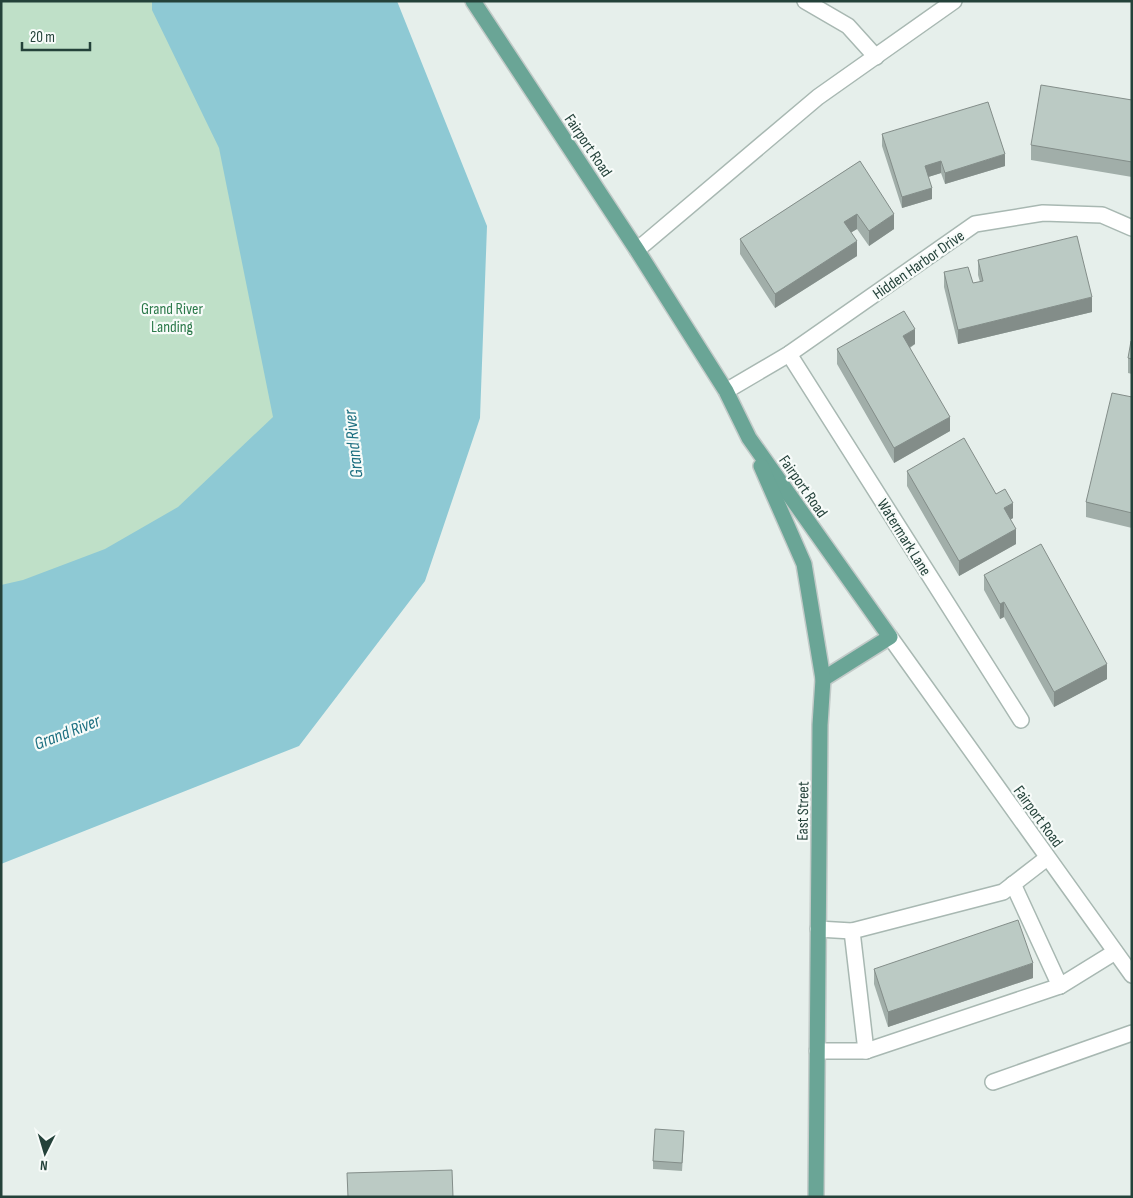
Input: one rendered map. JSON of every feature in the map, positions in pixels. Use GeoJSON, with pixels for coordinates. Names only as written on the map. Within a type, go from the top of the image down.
{"type":"FeatureCollection","features":[{"type":"Feature","properties":{"kind":"main road","name":"Fairport Road"},"geometry":{"type":"LineString","coordinates":[[473,1],[637,250],[726,391],[749,438],[890,638]]}},
{"type":"Feature","properties":{"kind":"main road","name":"East Street"},"geometry":{"type":"LineString","coordinates":[[749,438],[804,564],[823,679],[818,929],[816,1197]]}},
{"type":"Feature","properties":{"kind":"main road"},"geometry":{"type":"LineString","coordinates":[[823,679],[890,638]]}},
{"type":"Feature","properties":{"kind":"street"},"geometry":{"type":"LineString","coordinates":[[805,1],[848,26],[876,57]]}},
{"type":"Feature","properties":{"kind":"street"},"geometry":{"type":"LineString","coordinates":[[637,250],[818,96],[954,1]]}},
{"type":"Feature","properties":{"kind":"street","name":"Hidden Harbor Drive"},"geometry":{"type":"LineString","coordinates":[[726,391],[789,354],[975,224],[1043,213],[1102,215],[1132,228]]}},
{"type":"Feature","properties":{"kind":"street","name":"Watermark Lane"},"geometry":{"type":"LineString","coordinates":[[789,354],[1021,720]]}},
{"type":"Feature","properties":{"kind":"street","name":"Fairport Road"},"geometry":{"type":"LineString","coordinates":[[890,638],[1132,975]]}},
{"type":"Feature","properties":{"kind":"street"},"geometry":{"type":"LineString","coordinates":[[818,929],[852,931],[1003,892],[1047,858]]}},
{"type":"Feature","properties":{"kind":"street"},"geometry":{"type":"LineString","coordinates":[[1013,884],[1060,986]]}},
{"type":"Feature","properties":{"kind":"street"},"geometry":{"type":"LineString","coordinates":[[852,931],[866,1052]]}},
{"type":"Feature","properties":{"kind":"street"},"geometry":{"type":"LineString","coordinates":[[817,1050],[866,1052],[1060,986],[1115,952]]}},
{"type":"Feature","properties":{"kind":"street"},"geometry":{"type":"LineString","coordinates":[[993,1082],[1132,1033]]}},
{"type":"Feature","properties":{"kind":"green space","name":"Grand River Landing"},"geometry":{"type":"Polygon","coordinates":[[[1,1],[232,1],[341,495],[1,749],[1,1]]]}},
{"type":"Feature","properties":{"kind":"water","name":"Grand River"},"geometry":{"type":"Polygon","coordinates":[[[152,1],[397,1],[487,226],[480,418],[425,581],[299,746],[1,864],[1,585],[23,580],[105,549],[178,507],[273,417],[219,148],[152,10],[152,1]]]}},
{"type":"Feature","properties":{"kind":"building"},"geometry":{"type":"Polygon","coordinates":[[[1041,85],[1132,100],[1132,162],[1031,145],[1041,85]]]}},
{"type":"Feature","properties":{"kind":"building"},"geometry":{"type":"Polygon","coordinates":[[[988,102],[1005,154],[945,173],[941,161],[925,166],[932,188],[902,197],[882,134],[988,102]]]}},
{"type":"Feature","properties":{"kind":"building"},"geometry":{"type":"Polygon","coordinates":[[[860,161],[894,214],[869,231],[857,214],[844,222],[857,241],[775,294],[740,239],[860,161]]]}},
{"type":"Feature","properties":{"kind":"building"},"geometry":{"type":"Polygon","coordinates":[[[1077,236],[1092,297],[958,330],[944,272],[968,267],[973,283],[983,281],[978,260],[1077,236]]]}},
{"type":"Feature","properties":{"kind":"building"},"geometry":{"type":"Polygon","coordinates":[[[904,311],[915,329],[903,336],[950,417],[894,448],[837,349],[904,311]]]}},
{"type":"Feature","properties":{"kind":"building"},"geometry":{"type":"Polygon","coordinates":[[[1132,341],[1132,359],[1128,358],[1132,341]]]}},
{"type":"Feature","properties":{"kind":"building"},"geometry":{"type":"Polygon","coordinates":[[[1112,393],[1132,397],[1132,513],[1086,502],[1112,393]]]}},
{"type":"Feature","properties":{"kind":"building"},"geometry":{"type":"Polygon","coordinates":[[[964,438],[996,494],[1005,489],[1013,503],[1004,508],[1016,529],[959,561],[907,471],[964,438]]]}},
{"type":"Feature","properties":{"kind":"building"},"geometry":{"type":"Polygon","coordinates":[[[1041,544],[1107,664],[1054,692],[1004,602],[1000,604],[984,575],[1041,544]]]}},
{"type":"Feature","properties":{"kind":"building"},"geometry":{"type":"Polygon","coordinates":[[[1018,920],[1033,963],[888,1012],[874,969],[1018,920]]]}},
{"type":"Feature","properties":{"kind":"building"},"geometry":{"type":"Polygon","coordinates":[[[655,1129],[684,1131],[682,1163],[653,1161],[655,1129]]]}},
{"type":"Feature","properties":{"kind":"building"},"geometry":{"type":"Polygon","coordinates":[[[452,1170],[453,1197],[348,1197],[347,1173],[452,1170]]]}}]}
